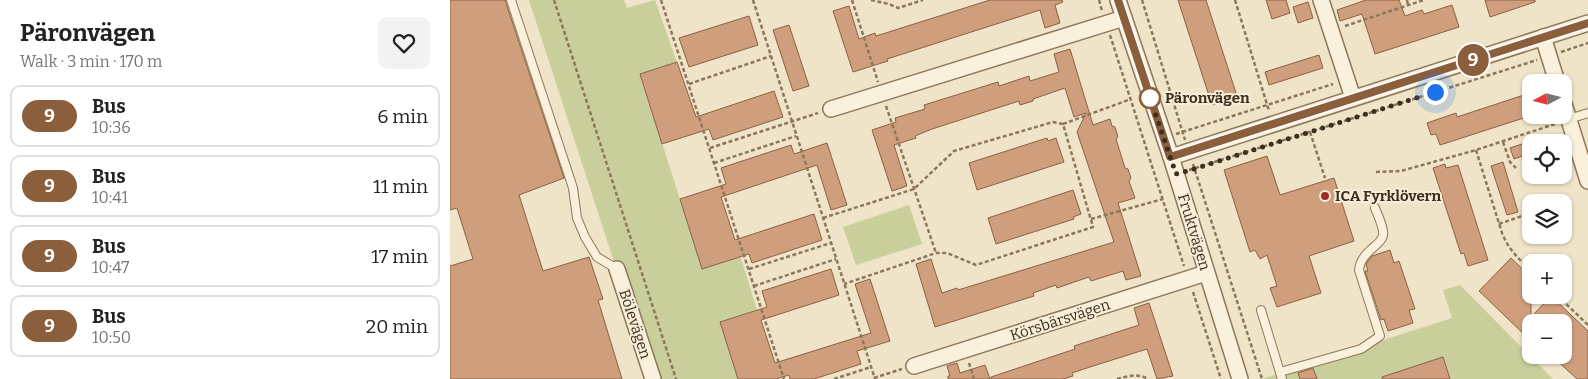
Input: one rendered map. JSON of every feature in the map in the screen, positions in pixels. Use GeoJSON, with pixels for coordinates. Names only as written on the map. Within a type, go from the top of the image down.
{"type":"FeatureCollection","features":[{"type":"Feature","properties":{"kind":"street","name":"Fruktvägen"},"geometry":{"type":"LineString","coordinates":[[1118,0],[1176,174],[1240,379]]}},
{"type":"Feature","properties":{"kind":"street"},"geometry":{"type":"LineString","coordinates":[[1320,0],[1352,98]]}},
{"type":"Feature","properties":{"kind":"street"},"geometry":{"type":"LineString","coordinates":[[831,109],[1124,18]]}},
{"type":"Feature","properties":{"kind":"street"},"geometry":{"type":"LineString","coordinates":[[1170,157],[1588,23]]}},
{"type":"Feature","properties":{"kind":"street"},"geometry":{"type":"LineString","coordinates":[[1543,37],[1555,74]]}},
{"type":"Feature","properties":{"kind":"street"},"geometry":{"type":"LineString","coordinates":[[1570,124],[1588,181]]}},
{"type":"Feature","properties":{"kind":"street","name":"Bölevägen"},"geometry":{"type":"LineString","coordinates":[[617,269],[653,379]]}},
{"type":"Feature","properties":{"kind":"street","name":"Körsbärsvägen"},"geometry":{"type":"LineString","coordinates":[[914,366],[1206,273]]}},
{"type":"Feature","properties":{"kind":"lane"},"geometry":{"type":"LineString","coordinates":[[511,0],[573,188],[577,218],[585,237],[598,257],[617,269]]}},
{"type":"Feature","properties":{"kind":"lane"},"geometry":{"type":"LineString","coordinates":[[1572,119],[1588,114]]}},
{"type":"Feature","properties":{"kind":"lane"},"geometry":{"type":"LineString","coordinates":[[1261,310],[1281,375],[1361,349],[1380,336],[1359,270],[1360,263],[1365,254],[1382,239],[1384,232],[1375,208]]}},
{"type":"Feature","properties":{"kind":"path"},"geometry":{"type":"LineString","coordinates":[[554,0],[676,379]]}},
{"type":"Feature","properties":{"kind":"path"},"geometry":{"type":"LineString","coordinates":[[661,0],[784,379]]}},
{"type":"Feature","properties":{"kind":"path"},"geometry":{"type":"LineString","coordinates":[[753,0],[874,378],[914,366]]}},
{"type":"Feature","properties":{"kind":"path"},"geometry":{"type":"LineString","coordinates":[[852,0],[936,254]]}},
{"type":"Feature","properties":{"kind":"path"},"geometry":{"type":"LineString","coordinates":[[871,0],[898,8],[923,0]]}},
{"type":"Feature","properties":{"kind":"path"},"geometry":{"type":"LineString","coordinates":[[1099,0],[1221,379]]}},
{"type":"Feature","properties":{"kind":"path"},"geometry":{"type":"LineString","coordinates":[[1142,0],[1262,379]]}},
{"type":"Feature","properties":{"kind":"path"},"geometry":{"type":"LineString","coordinates":[[1234,0],[1274,124]]}},
{"type":"Feature","properties":{"kind":"path"},"geometry":{"type":"LineString","coordinates":[[1407,0],[1408,5]]}},
{"type":"Feature","properties":{"kind":"path"},"geometry":{"type":"LineString","coordinates":[[1331,31],[1424,0]]}},
{"type":"Feature","properties":{"kind":"path"},"geometry":{"type":"LineString","coordinates":[[1176,174],[1588,43]]}},
{"type":"Feature","properties":{"kind":"path"},"geometry":{"type":"LineString","coordinates":[[689,84],[771,56]]}},
{"type":"Feature","properties":{"kind":"path"},"geometry":{"type":"LineString","coordinates":[[1164,138],[1347,80]]}},
{"type":"Feature","properties":{"kind":"path"},"geometry":{"type":"LineString","coordinates":[[823,218],[914,189],[954,151],[1054,122],[1063,124],[1131,99]]}},
{"type":"Feature","properties":{"kind":"path"},"geometry":{"type":"LineString","coordinates":[[710,148],[831,109]]}},
{"type":"Feature","properties":{"kind":"path"},"geometry":{"type":"LineString","coordinates":[[844,284],[936,254],[946,253],[976,265],[1093,226],[1063,124]]}},
{"type":"Feature","properties":{"kind":"path"},"geometry":{"type":"LineString","coordinates":[[1376,172],[1401,171],[1503,142],[1557,124]]}},
{"type":"Feature","properties":{"kind":"path"},"geometry":{"type":"LineString","coordinates":[[1310,132],[1325,178]]}},
{"type":"Feature","properties":{"kind":"path"},"geometry":{"type":"LineString","coordinates":[[714,163],[797,136]]}},
{"type":"Feature","properties":{"kind":"path"},"geometry":{"type":"LineString","coordinates":[[1503,142],[1510,162],[1516,168]]}},
{"type":"Feature","properties":{"kind":"path"},"geometry":{"type":"LineString","coordinates":[[1476,150],[1507,245],[1522,262]]}},
{"type":"Feature","properties":{"kind":"path"},"geometry":{"type":"LineString","coordinates":[[1091,219],[1163,199]]}},
{"type":"Feature","properties":{"kind":"path"},"geometry":{"type":"LineString","coordinates":[[1499,224],[1522,216]]}},
{"type":"Feature","properties":{"kind":"path"},"geometry":{"type":"LineString","coordinates":[[748,269],[831,243]]}},
{"type":"Feature","properties":{"kind":"path"},"geometry":{"type":"LineString","coordinates":[[754,286],[836,259]]}},
{"type":"Feature","properties":{"kind":"path"},"geometry":{"type":"LineString","coordinates":[[1566,304],[1588,325]]}},
{"type":"Feature","properties":{"kind":"path"},"geometry":{"type":"LineString","coordinates":[[834,379],[871,367]]}},
{"type":"Feature","properties":{"kind":"path"},"geometry":{"type":"LineString","coordinates":[[1117,379],[1142,375],[1148,379]]}},
{"type":"Feature","properties":{"kind":"green space"},"geometry":{"type":"Polygon","coordinates":[[[529,0],[624,0],[627,8],[655,0],[677,62],[640,74],[702,268],[740,255],[757,310],[720,322],[738,379],[652,379],[529,0]]]}},
{"type":"Feature","properties":{"kind":"green space"},"geometry":{"type":"Polygon","coordinates":[[[909,205],[922,244],[856,265],[843,227],[909,205]]]}},
{"type":"Feature","properties":{"kind":"green space"},"geometry":{"type":"Polygon","coordinates":[[[1460,285],[1522,348],[1522,364],[1538,364],[1553,379],[1262,379],[1452,318],[1443,290],[1460,285]]]}},
{"type":"Feature","properties":{"kind":"building"},"geometry":{"type":"Polygon","coordinates":[[[450,0],[505,0],[564,178],[519,195],[543,271],[589,257],[603,299],[598,300],[622,379],[450,379],[450,266],[473,259],[457,208],[450,210],[450,0]]]}},
{"type":"Feature","properties":{"kind":"building"},"geometry":{"type":"Polygon","coordinates":[[[990,0],[1062,0],[1063,2],[1055,5],[1060,23],[1045,28],[1040,10],[887,59],[888,61],[853,72],[833,11],[849,6],[859,39],[875,33],[876,36],[990,0]]]}},
{"type":"Feature","properties":{"kind":"building"},"geometry":{"type":"Polygon","coordinates":[[[1178,0],[1206,0],[1236,93],[1233,94],[1234,98],[1212,105],[1178,0]]]}},
{"type":"Feature","properties":{"kind":"building"},"geometry":{"type":"Polygon","coordinates":[[[1266,0],[1286,0],[1290,13],[1272,19],[1266,0]]]}},
{"type":"Feature","properties":{"kind":"building"},"geometry":{"type":"Polygon","coordinates":[[[1366,0],[1399,0],[1405,16],[1422,10],[1424,14],[1452,5],[1459,27],[1375,54],[1362,14],[1340,21],[1337,10],[1366,0]]]}},
{"type":"Feature","properties":{"kind":"building"},"geometry":{"type":"Polygon","coordinates":[[[1485,0],[1535,0],[1535,2],[1490,17],[1485,0]]]}},
{"type":"Feature","properties":{"kind":"building"},"geometry":{"type":"Polygon","coordinates":[[[1308,2],[1313,18],[1298,23],[1293,7],[1308,2]]]}},
{"type":"Feature","properties":{"kind":"building"},"geometry":{"type":"Polygon","coordinates":[[[749,16],[758,45],[689,67],[679,38],[749,16]]]}},
{"type":"Feature","properties":{"kind":"building"},"geometry":{"type":"Polygon","coordinates":[[[789,25],[809,86],[793,91],[773,30],[789,25]]]}},
{"type":"Feature","properties":{"kind":"building"},"geometry":{"type":"Polygon","coordinates":[[[1070,49],[1093,125],[1110,119],[1112,126],[1115,127],[1118,137],[1116,139],[1125,168],[1128,169],[1131,178],[1129,181],[1135,198],[1118,203],[1141,276],[1126,280],[1123,271],[1091,281],[1089,277],[1057,288],[1056,285],[1033,293],[1034,296],[935,327],[916,264],[931,259],[942,293],[957,288],[958,290],[1114,242],[1077,132],[1086,113],[1074,117],[1065,88],[1033,99],[1033,101],[1020,105],[1019,101],[932,129],[915,136],[916,138],[894,145],[907,186],[892,191],[872,130],[896,122],[895,118],[925,109],[924,105],[998,82],[999,86],[1029,76],[1030,81],[1059,72],[1054,54],[1070,49]]]}},
{"type":"Feature","properties":{"kind":"building"},"geometry":{"type":"Polygon","coordinates":[[[1319,55],[1323,68],[1269,85],[1265,72],[1319,55]]]}},
{"type":"Feature","properties":{"kind":"building"},"geometry":{"type":"Polygon","coordinates":[[[677,62],[696,117],[774,91],[783,117],[713,140],[709,129],[662,144],[640,74],[677,62]]]}},
{"type":"Feature","properties":{"kind":"building"},"geometry":{"type":"Polygon","coordinates":[[[1522,96],[1522,119],[1440,145],[1436,134],[1431,135],[1427,123],[1456,113],[1457,117],[1522,96]]]}},
{"type":"Feature","properties":{"kind":"building"},"geometry":{"type":"Polygon","coordinates":[[[1047,138],[1048,141],[1056,138],[1064,162],[977,190],[969,163],[1047,138]]]}},
{"type":"Feature","properties":{"kind":"building"},"geometry":{"type":"Polygon","coordinates":[[[827,143],[847,205],[831,210],[817,165],[721,197],[735,240],[814,214],[822,240],[752,263],[749,254],[702,269],[680,199],[726,184],[721,168],[791,145],[794,154],[827,143]]]}},
{"type":"Feature","properties":{"kind":"building"},"geometry":{"type":"Polygon","coordinates":[[[1522,144],[1522,156],[1514,159],[1510,148],[1522,144]]]}},
{"type":"Feature","properties":{"kind":"building"},"geometry":{"type":"Polygon","coordinates":[[[1267,156],[1280,195],[1334,178],[1354,241],[1309,256],[1321,293],[1277,307],[1270,288],[1277,286],[1267,255],[1260,259],[1255,250],[1250,252],[1224,170],[1267,156]]]}},
{"type":"Feature","properties":{"kind":"building"},"geometry":{"type":"Polygon","coordinates":[[[1503,162],[1518,212],[1507,215],[1491,166],[1503,162]]]}},
{"type":"Feature","properties":{"kind":"building"},"geometry":{"type":"Polygon","coordinates":[[[1445,164],[1446,168],[1458,165],[1488,260],[1468,266],[1464,253],[1461,254],[1433,168],[1445,164]]]}},
{"type":"Feature","properties":{"kind":"building"},"geometry":{"type":"Polygon","coordinates":[[[1073,190],[1081,214],[1073,217],[1074,219],[996,244],[988,218],[1073,190]]]}},
{"type":"Feature","properties":{"kind":"building"},"geometry":{"type":"Polygon","coordinates":[[[1390,250],[1394,263],[1399,261],[1415,309],[1409,310],[1413,323],[1388,331],[1384,319],[1381,320],[1365,271],[1368,271],[1366,264],[1372,256],[1390,250]]]}},
{"type":"Feature","properties":{"kind":"building"},"geometry":{"type":"Polygon","coordinates":[[[1511,258],[1522,268],[1522,304],[1531,304],[1531,314],[1522,314],[1522,332],[1479,291],[1511,258]]]}},
{"type":"Feature","properties":{"kind":"building"},"geometry":{"type":"Polygon","coordinates":[[[831,269],[839,295],[761,320],[775,363],[871,333],[855,284],[870,279],[890,341],[857,351],[861,364],[814,379],[790,379],[789,375],[776,379],[738,379],[720,322],[767,307],[762,291],[831,269]]]}},
{"type":"Feature","properties":{"kind":"building"},"geometry":{"type":"Polygon","coordinates":[[[1149,303],[1173,376],[1157,379],[1147,349],[1072,373],[1073,376],[1063,379],[991,379],[991,377],[1075,349],[1074,346],[1139,325],[1134,308],[1149,303]]]}},
{"type":"Feature","properties":{"kind":"building"},"geometry":{"type":"Polygon","coordinates":[[[1543,304],[1559,304],[1570,314],[1534,314],[1543,304]]]}},
{"type":"Feature","properties":{"kind":"building"},"geometry":{"type":"Polygon","coordinates":[[[1572,316],[1588,331],[1588,379],[1577,379],[1561,364],[1572,364],[1572,316]]]}},
{"type":"Feature","properties":{"kind":"building"},"geometry":{"type":"Polygon","coordinates":[[[1443,357],[1450,379],[1382,379],[1382,377],[1443,357]]]}},
{"type":"Feature","properties":{"kind":"building"},"geometry":{"type":"Polygon","coordinates":[[[957,363],[960,373],[985,365],[990,379],[948,379],[948,376],[950,376],[947,366],[957,363]]]}},
{"type":"Feature","properties":{"kind":"building"},"geometry":{"type":"Polygon","coordinates":[[[1313,368],[1317,379],[1300,379],[1298,373],[1313,368]]]}},
{"type":"Feature","properties":{"kind":"bus line","name":"9"},"geometry":{"type":"LineString","coordinates":[[1118,0],[1170,157],[1588,23]]}},
{"type":"Feature","properties":{"kind":"place","name":"Päronvägen"},"geometry":{"type":"Point","coordinates":[1150,98]}},
{"type":"Feature","properties":{"kind":"place","name":"ICA Fyrklövern"},"geometry":{"type":"Point","coordinates":[1325,196]}},
{"type":"Feature","properties":{"kind":"route"},"geometry":{"type":"LineString","coordinates":[[1150,98],[1176,174],[1435,92]]}}]}
